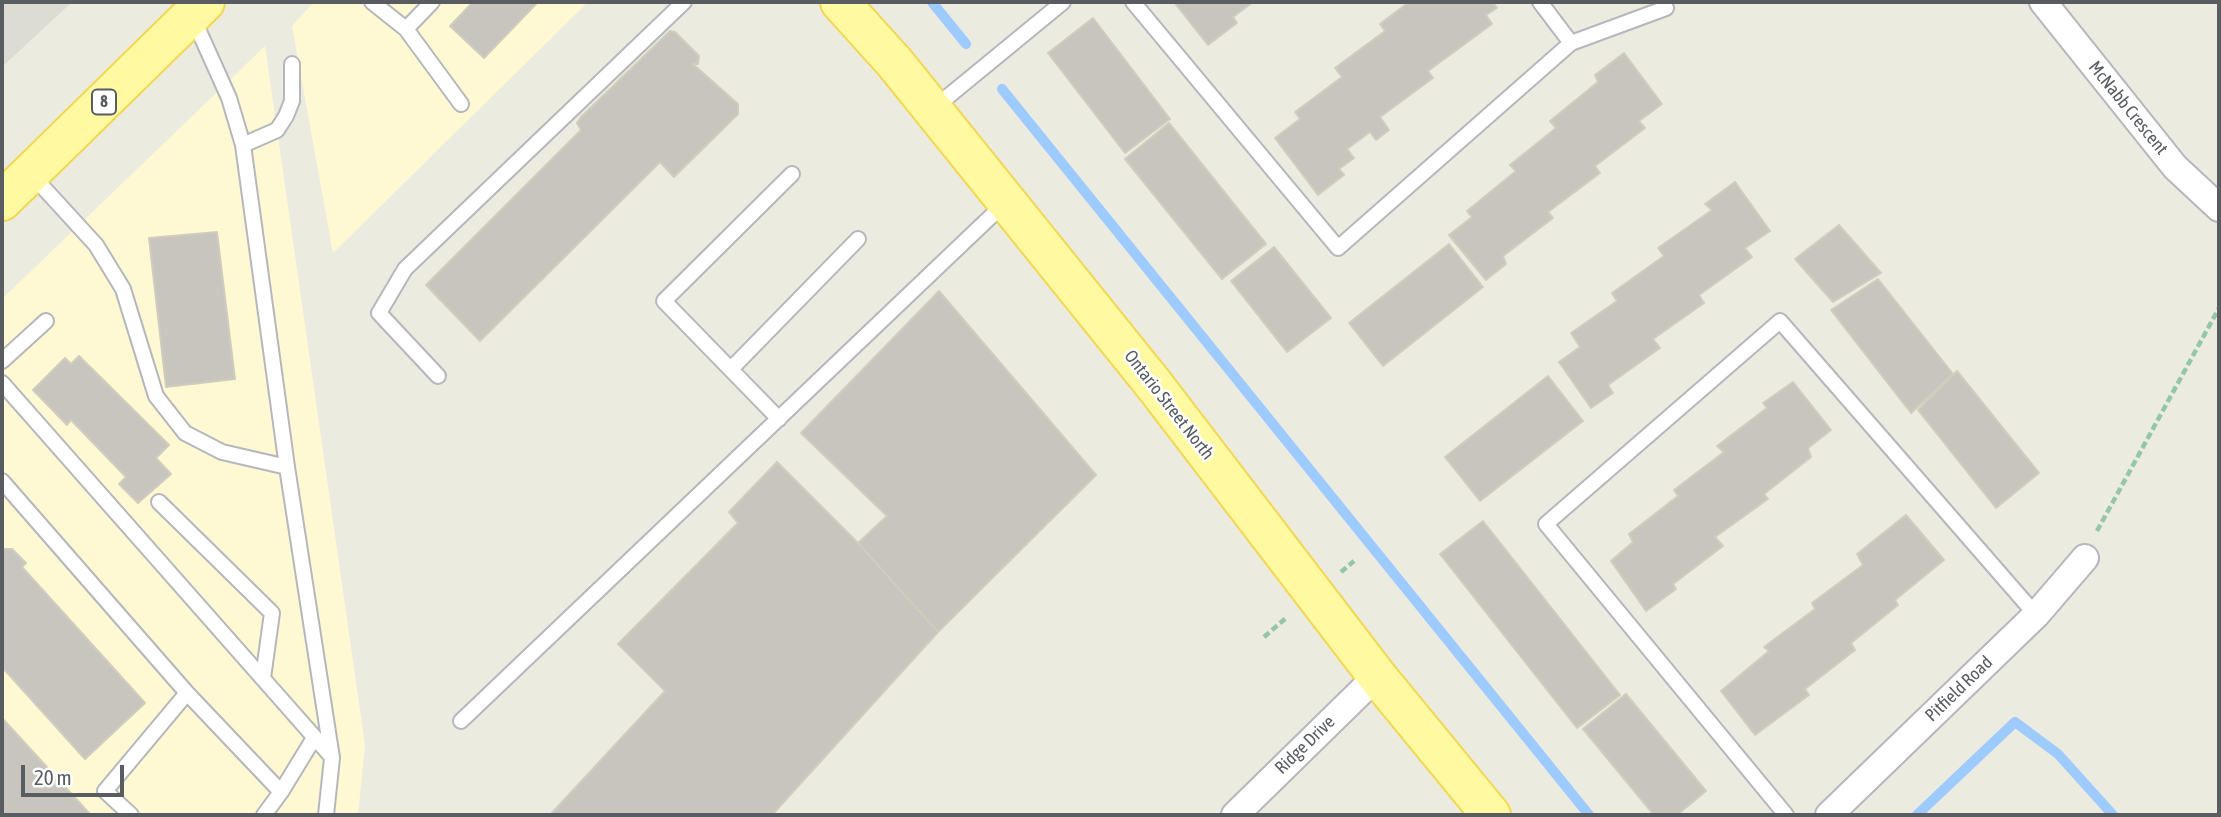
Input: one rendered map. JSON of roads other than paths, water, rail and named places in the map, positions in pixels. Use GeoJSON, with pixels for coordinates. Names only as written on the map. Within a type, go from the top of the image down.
{"type":"FeatureCollection","features":[{"type":"Feature","properties":{"kind":"main road","name":"Ontario Street North"},"geometry":{"type":"LineString","coordinates":[[839,2],[932,110],[1155,386],[1377,676],[1491,815]]}},
{"type":"Feature","properties":{"kind":"main road","name":"8"},"geometry":{"type":"LineString","coordinates":[[2,201],[198,8]]}},
{"type":"Feature","properties":{"kind":"street","name":"McNabb Crescent"},"geometry":{"type":"LineString","coordinates":[[2043,2],[2175,167],[2219,208]]}},
{"type":"Feature","properties":{"kind":"street","name":"Pitfield Road"},"geometry":{"type":"LineString","coordinates":[[1829,815],[2036,615],[2085,558]]}},
{"type":"Feature","properties":{"kind":"street","name":"Ridge Drive"},"geometry":{"type":"LineString","coordinates":[[1235,815],[1377,676]]}},
{"type":"Feature","properties":{"kind":"lane"},"geometry":{"type":"LineString","coordinates":[[372,2],[406,29],[461,104]]}},
{"type":"Feature","properties":{"kind":"lane"},"geometry":{"type":"LineString","coordinates":[[406,29],[432,2]]}},
{"type":"Feature","properties":{"kind":"lane"},"geometry":{"type":"LineString","coordinates":[[438,376],[379,313],[405,269],[684,2]]}},
{"type":"Feature","properties":{"kind":"lane"},"geometry":{"type":"LineString","coordinates":[[932,110],[1063,2]]}},
{"type":"Feature","properties":{"kind":"lane"},"geometry":{"type":"LineString","coordinates":[[1133,2],[1338,248],[1571,43],[1666,8]]}},
{"type":"Feature","properties":{"kind":"lane"},"geometry":{"type":"LineString","coordinates":[[1540,2],[1571,43]]}},
{"type":"Feature","properties":{"kind":"lane"},"geometry":{"type":"LineString","coordinates":[[198,8],[243,145],[287,467],[332,758],[326,815]]}},
{"type":"Feature","properties":{"kind":"lane"},"geometry":{"type":"LineString","coordinates":[[243,145],[276,130],[286,116],[292,101],[292,64]]}},
{"type":"Feature","properties":{"kind":"lane"},"geometry":{"type":"LineString","coordinates":[[31,174],[96,245],[123,289],[156,396],[185,433],[222,452],[287,467]]}},
{"type":"Feature","properties":{"kind":"lane"},"geometry":{"type":"LineString","coordinates":[[779,419],[664,301],[792,174]]}},
{"type":"Feature","properties":{"kind":"lane"},"geometry":{"type":"LineString","coordinates":[[461,721],[1006,202]]}},
{"type":"Feature","properties":{"kind":"lane"},"geometry":{"type":"LineString","coordinates":[[731,369],[858,239]]}},
{"type":"Feature","properties":{"kind":"lane"},"geometry":{"type":"LineString","coordinates":[[2,361],[46,321]]}},
{"type":"Feature","properties":{"kind":"lane"},"geometry":{"type":"LineString","coordinates":[[1786,815],[1546,524],[1780,321],[2036,615]]}},
{"type":"Feature","properties":{"kind":"lane"},"geometry":{"type":"LineString","coordinates":[[2,383],[332,758]]}},
{"type":"Feature","properties":{"kind":"lane"},"geometry":{"type":"LineString","coordinates":[[2,481],[187,693],[281,792]]}},
{"type":"Feature","properties":{"kind":"lane"},"geometry":{"type":"LineString","coordinates":[[159,502],[272,613],[263,678]]}},
{"type":"Feature","properties":{"kind":"lane"},"geometry":{"type":"LineString","coordinates":[[131,815],[105,791],[187,693]]}},
{"type":"Feature","properties":{"kind":"lane"},"geometry":{"type":"LineString","coordinates":[[264,815],[314,738]]}},
{"type":"Feature","properties":{"kind":"waterway"},"geometry":{"type":"LineString","coordinates":[[932,2],[966,44]]}},
{"type":"Feature","properties":{"kind":"waterway"},"geometry":{"type":"LineString","coordinates":[[1002,89],[1589,815]]}},
{"type":"Feature","properties":{"kind":"waterway"},"geometry":{"type":"LineString","coordinates":[[1917,815],[2015,722],[2058,754],[2113,815]]}}]}
